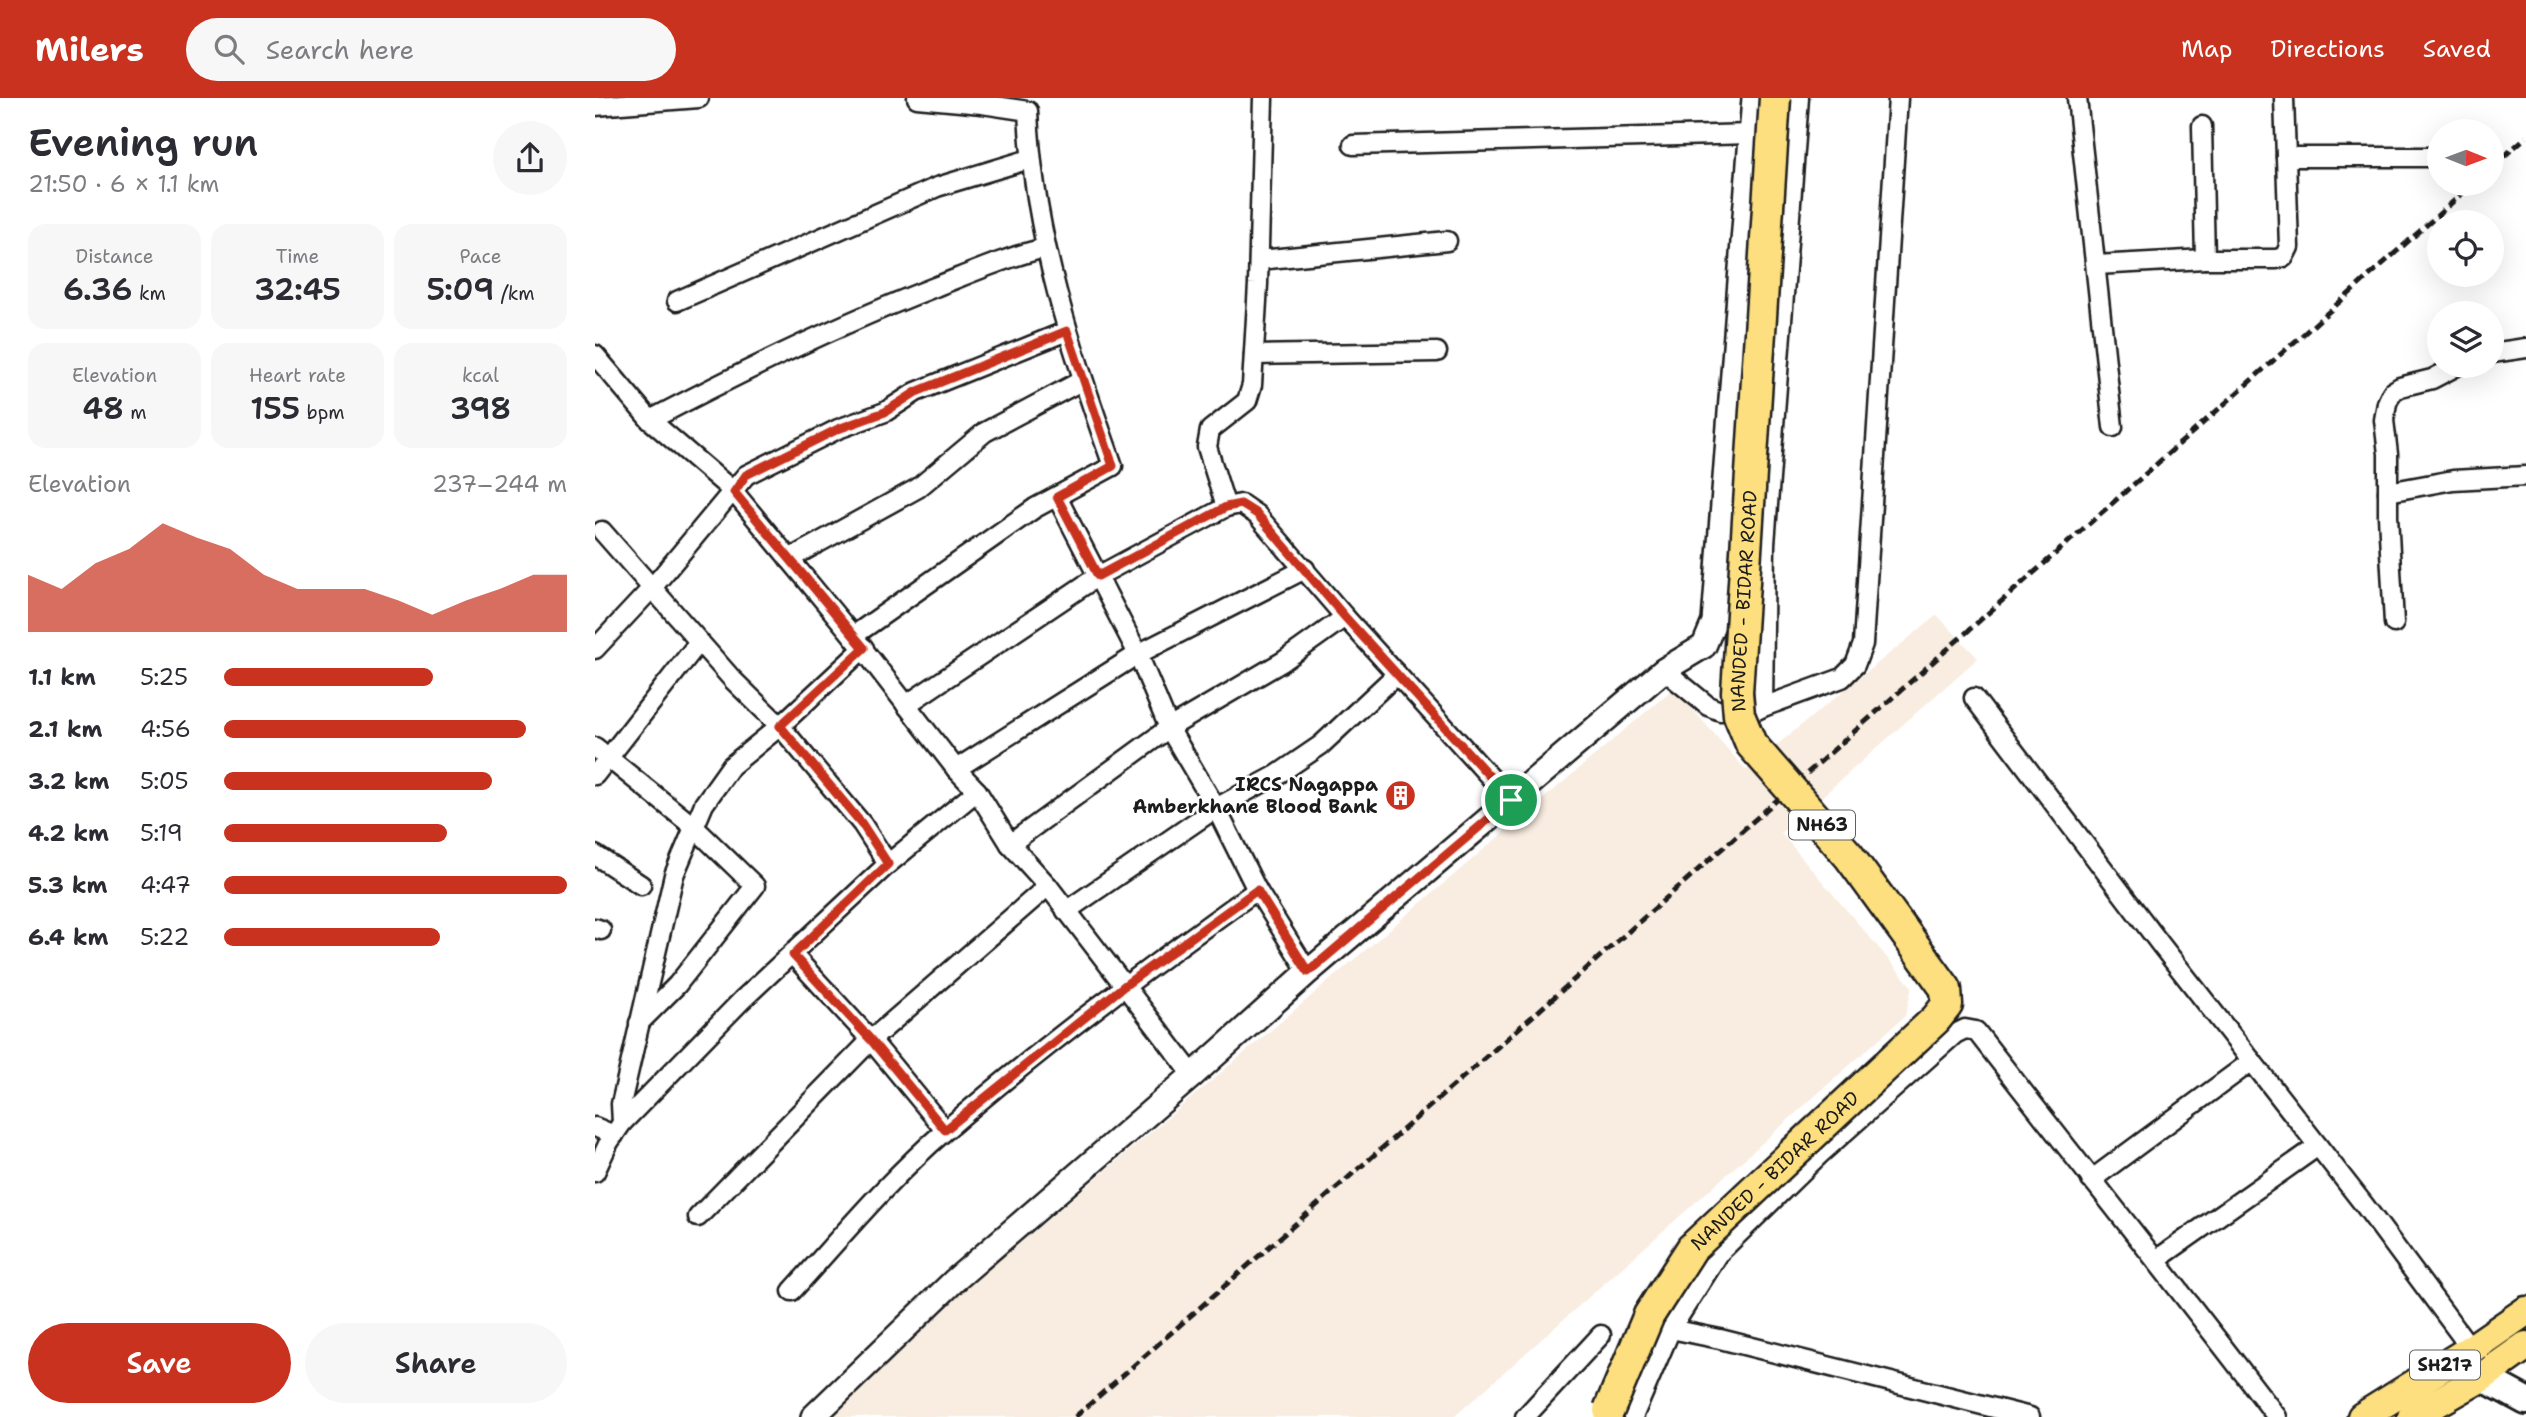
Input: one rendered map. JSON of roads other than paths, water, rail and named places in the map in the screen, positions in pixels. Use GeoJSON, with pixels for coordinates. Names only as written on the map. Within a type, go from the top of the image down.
{"type":"FeatureCollection","features":[{"type":"Feature","properties":{"kind":"highway","name":"NANDED - BIDAR ROAD"},"geometry":{"type":"LineString","coordinates":[[1621,1413],[1649,1315],[1692,1248],[1936,1019],[1947,1005],[1945,989],[1849,856],[1751,744],[1739,715],[1737,692],[1747,516],[1776,98]]}},
{"type":"Feature","properties":{"kind":"main road","name":"SH217"},"geometry":{"type":"LineString","coordinates":[[2362,1417],[2526,1311]]}},
{"type":"Feature","properties":{"kind":"main road","name":"SH217"},"geometry":{"type":"LineString","coordinates":[[2412,1417],[2483,1377],[2526,1346]]}},
{"type":"Feature","properties":{"kind":"main road"},"geometry":{"type":"LineString","coordinates":[[2483,1377],[2526,1401]]}},
{"type":"Feature","properties":{"kind":"street"},"geometry":{"type":"LineString","coordinates":[[595,106],[699,98]]}},
{"type":"Feature","properties":{"kind":"street"},"geometry":{"type":"LineString","coordinates":[[618,1129],[638,1024],[674,875],[704,804],[731,766],[780,726],[859,642],[1035,508],[1113,466],[1067,331],[1045,248],[1030,159],[1028,111],[982,101],[917,98]]}},
{"type":"Feature","properties":{"kind":"street"},"geometry":{"type":"LineString","coordinates":[[1226,507],[1207,447],[1210,430],[1247,401],[1252,385],[1259,260],[1263,98]]}},
{"type":"Feature","properties":{"kind":"street"},"geometry":{"type":"LineString","coordinates":[[813,1417],[954,1280],[1193,1075],[1308,972],[1664,670],[1704,646],[1714,622],[1754,98]]}},
{"type":"Feature","properties":{"kind":"street"},"geometry":{"type":"LineString","coordinates":[[1763,706],[1765,544],[1799,98]]}},
{"type":"Feature","properties":{"kind":"street"},"geometry":{"type":"LineString","coordinates":[[1664,670],[1708,706],[1720,711],[1757,710],[1842,678],[1855,665],[1863,644],[1898,98]]}},
{"type":"Feature","properties":{"kind":"street"},"geometry":{"type":"LineString","coordinates":[[2077,98],[2113,427]]}},
{"type":"Feature","properties":{"kind":"street"},"geometry":{"type":"LineString","coordinates":[[2096,265],[2276,259],[2287,254],[2289,247],[2284,98]]}},
{"type":"Feature","properties":{"kind":"street"},"geometry":{"type":"LineString","coordinates":[[2202,126],[2205,260]]}},
{"type":"Feature","properties":{"kind":"street"},"geometry":{"type":"LineString","coordinates":[[1353,145],[1751,134]]}},
{"type":"Feature","properties":{"kind":"street"},"geometry":{"type":"LineString","coordinates":[[2286,157],[2427,157]]}},
{"type":"Feature","properties":{"kind":"street"},"geometry":{"type":"LineString","coordinates":[[677,301],[937,187],[1030,159]]}},
{"type":"Feature","properties":{"kind":"street"},"geometry":{"type":"LineString","coordinates":[[1259,260],[1447,241]]}},
{"type":"Feature","properties":{"kind":"street"},"geometry":{"type":"LineString","coordinates":[[650,420],[742,371],[895,303],[1020,254],[1045,248]]}},
{"type":"Feature","properties":{"kind":"street"},"geometry":{"type":"LineString","coordinates":[[595,649],[652,588],[746,475],[838,429],[885,412],[916,392],[1067,331]]}},
{"type":"Feature","properties":{"kind":"street"},"geometry":{"type":"LineString","coordinates":[[2504,351],[2526,348]]}},
{"type":"Feature","properties":{"kind":"street"},"geometry":{"type":"LineString","coordinates":[[1254,355],[1437,352]]}},
{"type":"Feature","properties":{"kind":"street"},"geometry":{"type":"LineString","coordinates":[[595,355],[650,420],[734,492],[859,642],[956,769],[977,791],[1010,844],[1048,886],[1193,1075]]}},
{"type":"Feature","properties":{"kind":"street"},"geometry":{"type":"LineString","coordinates":[[2394,623],[2385,420],[2387,402],[2392,392],[2409,384],[2434,378]]}},
{"type":"Feature","properties":{"kind":"street"},"geometry":{"type":"LineString","coordinates":[[789,559],[918,488],[985,432],[1083,380]]}},
{"type":"Feature","properties":{"kind":"street"},"geometry":{"type":"LineString","coordinates":[[2388,492],[2453,481],[2526,476]]}},
{"type":"Feature","properties":{"kind":"street"},"geometry":{"type":"LineString","coordinates":[[1057,497],[1138,654],[1169,728],[1216,808],[1257,890],[1308,972]]}},
{"type":"Feature","properties":{"kind":"street"},"geometry":{"type":"LineString","coordinates":[[906,705],[1098,576],[1226,507],[1241,504],[1257,514],[1345,617],[1511,800]]}},
{"type":"Feature","properties":{"kind":"street"},"geometry":{"type":"LineString","coordinates":[[602,531],[733,680],[780,726],[862,824],[888,864]]}},
{"type":"Feature","properties":{"kind":"street"},"geometry":{"type":"LineString","coordinates":[[956,769],[1138,654],[1305,569]]}},
{"type":"Feature","properties":{"kind":"street"},"geometry":{"type":"LineString","coordinates":[[1010,844],[1169,728],[1282,662],[1345,617]]}},
{"type":"Feature","properties":{"kind":"street"},"geometry":{"type":"LineString","coordinates":[[595,775],[601,752],[699,642]]}},
{"type":"Feature","properties":{"kind":"street"},"geometry":{"type":"LineString","coordinates":[[1066,911],[1216,808],[1277,775],[1321,745],[1397,674]]}},
{"type":"Feature","properties":{"kind":"street"},"geometry":{"type":"LineString","coordinates":[[1975,698],[2471,1349]]}},
{"type":"Feature","properties":{"kind":"street"},"geometry":{"type":"LineString","coordinates":[[601,752],[694,828],[755,886],[677,985],[638,1024]]}},
{"type":"Feature","properties":{"kind":"street"},"geometry":{"type":"LineString","coordinates":[[595,1172],[618,1129],[742,1000],[888,864],[977,791]]}},
{"type":"Feature","properties":{"kind":"street"},"geometry":{"type":"LineString","coordinates":[[595,855],[641,885]]}},
{"type":"Feature","properties":{"kind":"street"},"geometry":{"type":"LineString","coordinates":[[698,1217],[871,1040],[1048,886]]}},
{"type":"Feature","properties":{"kind":"street"},"geometry":{"type":"LineString","coordinates":[[792,1291],[890,1182],[945,1130],[1124,986],[1257,890]]}},
{"type":"Feature","properties":{"kind":"street"},"geometry":{"type":"LineString","coordinates":[[793,955],[871,1040],[945,1130]]}},
{"type":"Feature","properties":{"kind":"street"},"geometry":{"type":"LineString","coordinates":[[1621,1413],[1720,1252],[1819,1155],[1955,1034],[1965,1029],[1976,1031],[2277,1417]]}},
{"type":"Feature","properties":{"kind":"street"},"geometry":{"type":"LineString","coordinates":[[2091,1180],[2252,1061]]}},
{"type":"Feature","properties":{"kind":"street"},"geometry":{"type":"LineString","coordinates":[[595,1127],[618,1129]]}},
{"type":"Feature","properties":{"kind":"street"},"geometry":{"type":"LineString","coordinates":[[2156,1260],[2318,1146]]}},
{"type":"Feature","properties":{"kind":"street"},"geometry":{"type":"LineString","coordinates":[[1671,1329],[2030,1417]]}},
{"type":"Feature","properties":{"kind":"street"},"geometry":{"type":"LineString","coordinates":[[1525,1417],[1601,1335]]}},
{"type":"Feature","properties":{"kind":"railway"},"geometry":{"type":"LineString","coordinates":[[2504,156],[2526,137]]}},
{"type":"Feature","properties":{"kind":"railway"},"geometry":{"type":"LineString","coordinates":[[1075,1417],[1534,1015],[2459,196]]}},
{"type":"Feature","properties":{"kind":"place","name":"IRCS Nagappa Amberkhane Blood Bank"},"geometry":{"type":"Point","coordinates":[1401,795]}}]}
